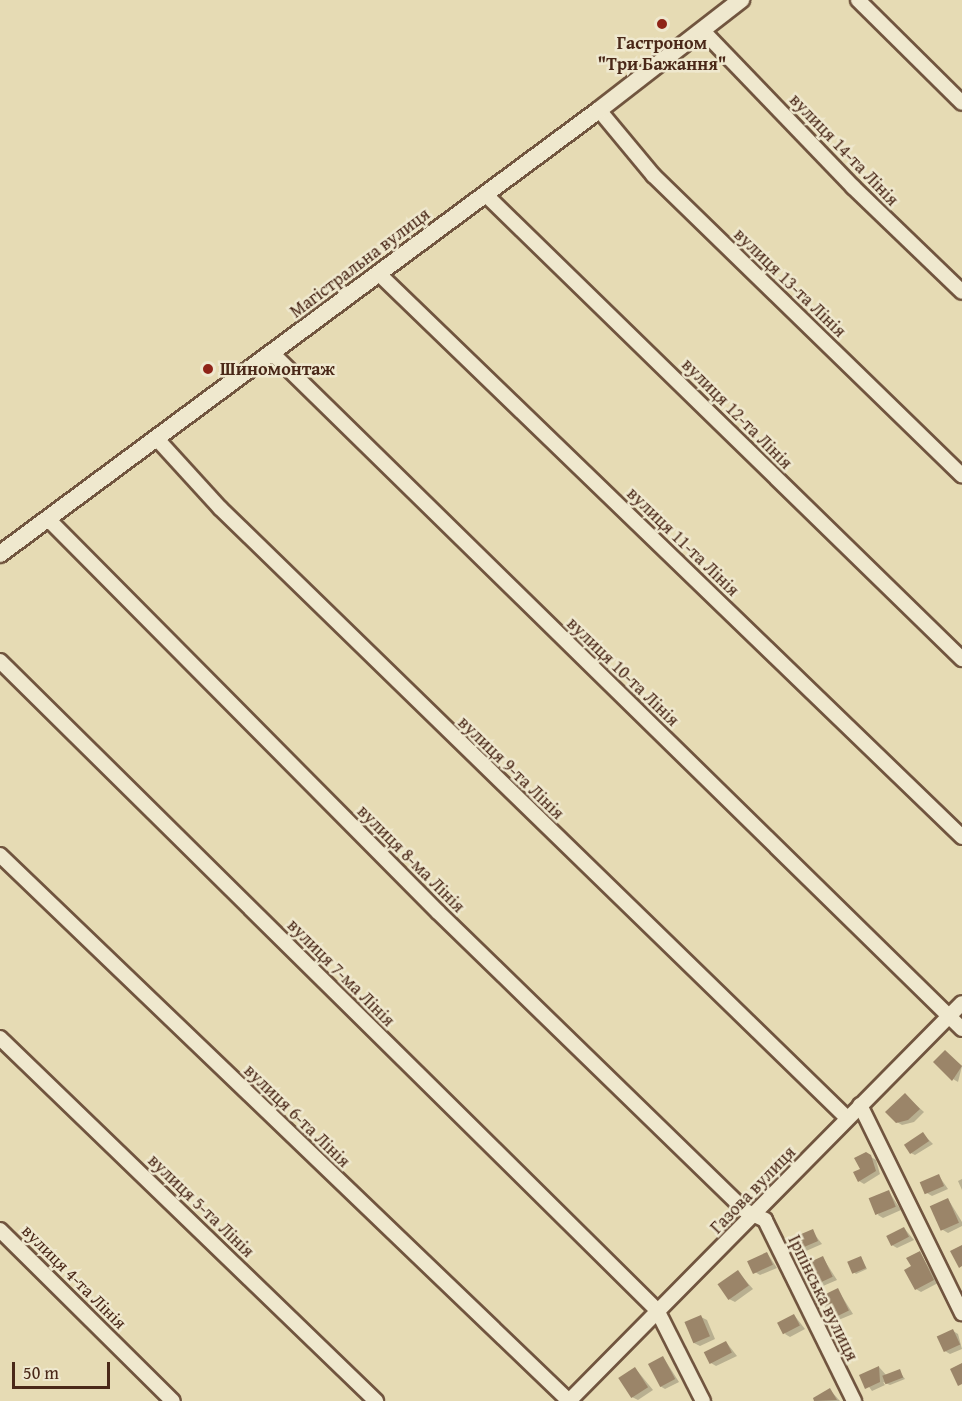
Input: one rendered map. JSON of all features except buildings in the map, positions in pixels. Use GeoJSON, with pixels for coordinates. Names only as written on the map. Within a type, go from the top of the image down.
{"type":"FeatureCollection","features":[{"type":"Feature","properties":{"kind":"street","name":"Магістральна вулиця"},"geometry":{"type":"LineString","coordinates":[[0,554],[486,195],[741,0]]}},
{"type":"Feature","properties":{"kind":"street"},"geometry":{"type":"LineString","coordinates":[[858,0],[962,103]]}},
{"type":"Feature","properties":{"kind":"street","name":"вулиця 14-та Лінія"},"geometry":{"type":"LineString","coordinates":[[702,30],[853,187],[962,292]]}},
{"type":"Feature","properties":{"kind":"street","name":"вулиця 13-та Лінія"},"geometry":{"type":"LineString","coordinates":[[598,110],[653,175],[962,476]]}},
{"type":"Feature","properties":{"kind":"street","name":"вулиця 12-та Лінія"},"geometry":{"type":"LineString","coordinates":[[486,195],[962,659]]}},
{"type":"Feature","properties":{"kind":"street","name":"вулиця 11-та Лінія"},"geometry":{"type":"LineString","coordinates":[[378,273],[962,837]]}},
{"type":"Feature","properties":{"kind":"street","name":"вулиця 10-та Лінія"},"geometry":{"type":"LineString","coordinates":[[272,353],[962,1029]]}},
{"type":"Feature","properties":{"kind":"street","name":"вулиця 9-та Лінія"},"geometry":{"type":"LineString","coordinates":[[157,440],[220,508],[846,1117]]}},
{"type":"Feature","properties":{"kind":"street","name":"вулиця 8-ма Лінія"},"geometry":{"type":"LineString","coordinates":[[48,519],[447,920],[746,1211],[757,1215]]}},
{"type":"Feature","properties":{"kind":"street","name":"вулиця 7-ма Лінія"},"geometry":{"type":"LineString","coordinates":[[0,661],[657,1310],[703,1401]]}},
{"type":"Feature","properties":{"kind":"street","name":"вулиця 6-та Лінія"},"geometry":{"type":"LineString","coordinates":[[0,855],[569,1401]]}},
{"type":"Feature","properties":{"kind":"street","name":"Газова вулиця"},"geometry":{"type":"LineString","coordinates":[[569,1401],[657,1310],[757,1215],[846,1117],[962,1002]]}},
{"type":"Feature","properties":{"kind":"street","name":"вулиця 5-та Лінія"},"geometry":{"type":"LineString","coordinates":[[0,1038],[375,1401]]}},
{"type":"Feature","properties":{"kind":"street"},"geometry":{"type":"LineString","coordinates":[[860,1105],[962,1313]]}},
{"type":"Feature","properties":{"kind":"street","name":"Ірпінська вулиця"},"geometry":{"type":"LineString","coordinates":[[757,1215],[765,1220],[854,1401]]}},
{"type":"Feature","properties":{"kind":"street","name":"вулиця 4-та Лінія"},"geometry":{"type":"LineString","coordinates":[[0,1230],[173,1401]]}},
{"type":"Feature","properties":{"kind":"place","name":"Гастроном \"Три Бажання\""},"geometry":{"type":"Point","coordinates":[662,24]}},
{"type":"Feature","properties":{"kind":"place","name":"Шиномонтаж"},"geometry":{"type":"Point","coordinates":[208,369]}}]}
